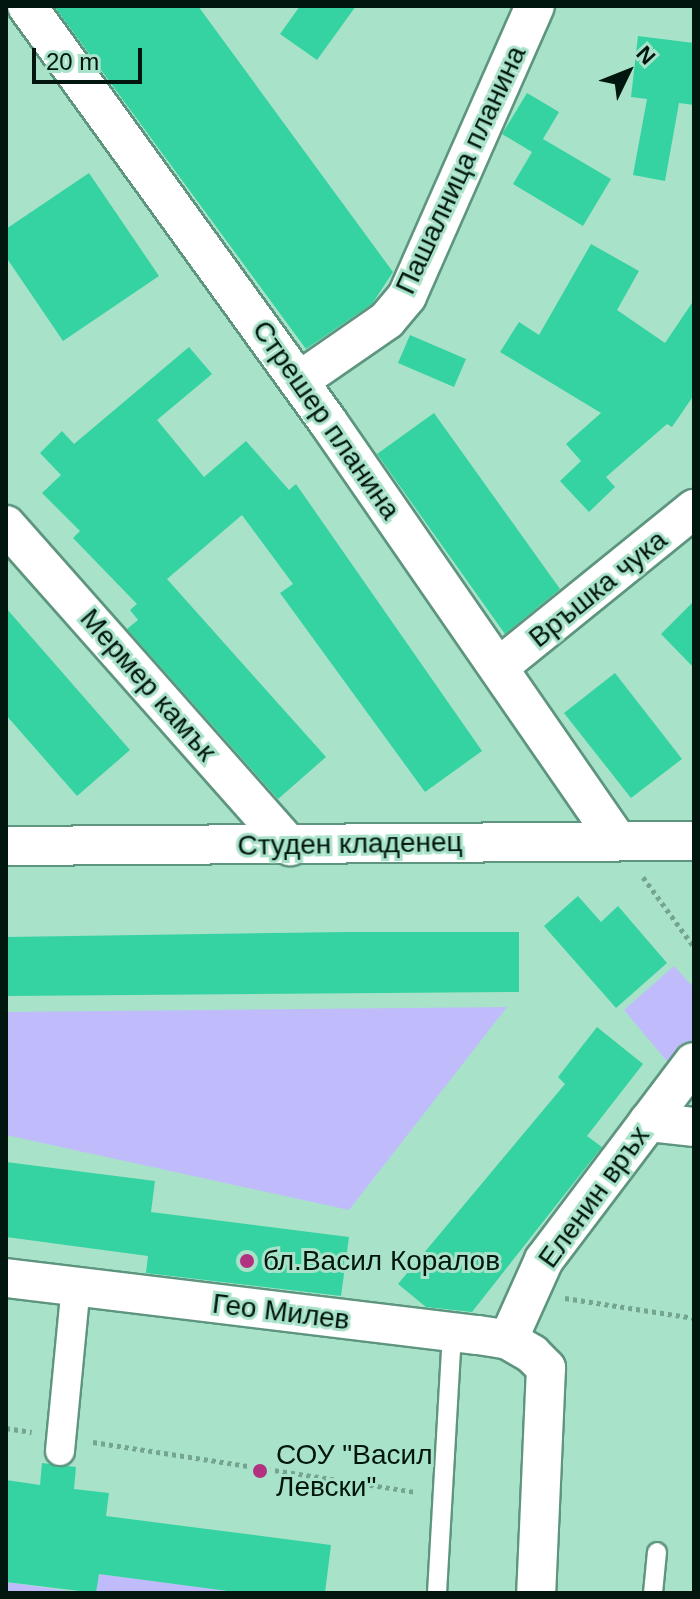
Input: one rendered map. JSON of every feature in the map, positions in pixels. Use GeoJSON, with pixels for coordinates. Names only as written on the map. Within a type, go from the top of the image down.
{"type":"FeatureCollection","features":[{"type":"Feature","properties":{"kind":"street","name":"Стрешер планина"},"geometry":{"type":"LineString","coordinates":[[27,6],[299,381],[500,666],[617,840]]}},
{"type":"Feature","properties":{"kind":"street","name":"Пашалница планина"},"geometry":{"type":"LineString","coordinates":[[299,381],[387,320],[407,296],[535,6]]}},
{"type":"Feature","properties":{"kind":"street","name":"Връшка чука"},"geometry":{"type":"LineString","coordinates":[[500,666],[694,509]]}},
{"type":"Feature","properties":{"kind":"street","name":"Мермер камък"},"geometry":{"type":"LineString","coordinates":[[6,525],[290,846]]}},
{"type":"Feature","properties":{"kind":"street","name":"Студен кладенец"},"geometry":{"type":"LineString","coordinates":[[6,846],[694,841]]}},
{"type":"Feature","properties":{"kind":"street","name":"Еленин връх"},"geometry":{"type":"LineString","coordinates":[[508,1340],[544,1260],[694,1062]]}},
{"type":"Feature","properties":{"kind":"street"},"geometry":{"type":"LineString","coordinates":[[648,1122],[694,1127]]}},
{"type":"Feature","properties":{"kind":"street","name":"Гео Милев"},"geometry":{"type":"LineString","coordinates":[[6,1278],[508,1340]]}},
{"type":"Feature","properties":{"kind":"street"},"geometry":{"type":"LineString","coordinates":[[61,1444],[76,1286]]}},
{"type":"Feature","properties":{"kind":"street"},"geometry":{"type":"LineString","coordinates":[[508,1340],[546,1368],[536,1593]]}},
{"type":"Feature","properties":{"kind":"lane"},"geometry":{"type":"LineString","coordinates":[[437,1593],[452,1334]]}},
{"type":"Feature","properties":{"kind":"lane"},"geometry":{"type":"LineString","coordinates":[[653,1593],[657,1552]]}},
{"type":"Feature","properties":{"kind":"path"},"geometry":{"type":"LineString","coordinates":[[617,840],[694,947]]}},
{"type":"Feature","properties":{"kind":"path"},"geometry":{"type":"LineString","coordinates":[[530,1292],[694,1318]]}},
{"type":"Feature","properties":{"kind":"path"},"geometry":{"type":"LineString","coordinates":[[6,1428],[61,1444],[399,1489]]}},
{"type":"Feature","properties":{"kind":"shaded area"},"geometry":{"type":"Polygon","coordinates":[[[674,966],[694,988],[694,1038],[671,1066],[624,1010],[674,966]]]}},
{"type":"Feature","properties":{"kind":"shaded area"},"geometry":{"type":"Polygon","coordinates":[[[507,1007],[349,1210],[6,1135],[6,1012],[507,1007]]]}},
{"type":"Feature","properties":{"kind":"shaded area"},"geometry":{"type":"Polygon","coordinates":[[[99,1574],[243,1593],[96,1593],[99,1574]]]}},
{"type":"Feature","properties":{"kind":"shaded area"},"geometry":{"type":"Polygon","coordinates":[[[6,1582],[84,1593],[6,1593],[6,1582]]]}},
{"type":"Feature","properties":{"kind":"building"},"geometry":{"type":"Polygon","coordinates":[[[54,6],[198,6],[393,272],[372,304],[306,349],[54,6]]]}},
{"type":"Feature","properties":{"kind":"building"},"geometry":{"type":"Polygon","coordinates":[[[300,6],[356,6],[317,60],[280,34],[300,6]]]}},
{"type":"Feature","properties":{"kind":"building"},"geometry":{"type":"Polygon","coordinates":[[[638,36],[694,43],[694,105],[679,103],[665,181],[633,175],[647,99],[631,97],[638,36]]]}},
{"type":"Feature","properties":{"kind":"building"},"geometry":{"type":"Polygon","coordinates":[[[527,93],[559,112],[543,139],[611,179],[583,226],[513,184],[532,152],[502,134],[527,93]]]}},
{"type":"Feature","properties":{"kind":"building"},"geometry":{"type":"Polygon","coordinates":[[[89,173],[159,276],[63,341],[6,257],[6,229],[89,173]]]}},
{"type":"Feature","properties":{"kind":"building"},"geometry":{"type":"Polygon","coordinates":[[[591,244],[639,271],[617,310],[665,343],[694,300],[694,395],[672,427],[667,424],[606,477],[615,487],[589,512],[560,481],[581,461],[566,444],[601,413],[500,352],[519,322],[539,335],[591,244]]]}},
{"type":"Feature","properties":{"kind":"building"},"geometry":{"type":"Polygon","coordinates":[[[410,335],[466,359],[454,387],[398,363],[410,335]]]}},
{"type":"Feature","properties":{"kind":"building"},"geometry":{"type":"Polygon","coordinates":[[[189,347],[212,374],[157,420],[204,477],[246,441],[289,490],[296,484],[482,751],[425,792],[280,593],[293,584],[242,515],[167,579],[326,757],[278,799],[127,629],[138,620],[130,610],[137,604],[73,538],[80,531],[42,493],[61,475],[40,453],[62,431],[74,444],[189,347]]]}},
{"type":"Feature","properties":{"kind":"building"},"geometry":{"type":"Polygon","coordinates":[[[434,413],[560,589],[505,634],[377,454],[434,413]]]}},
{"type":"Feature","properties":{"kind":"building"},"geometry":{"type":"Polygon","coordinates":[[[694,601],[694,668],[661,634],[694,601]]]}},
{"type":"Feature","properties":{"kind":"building"},"geometry":{"type":"Polygon","coordinates":[[[6,608],[130,750],[77,796],[6,715],[6,608]]]}},
{"type":"Feature","properties":{"kind":"building"},"geometry":{"type":"Polygon","coordinates":[[[615,673],[682,759],[631,798],[564,713],[615,673]]]}},
{"type":"Feature","properties":{"kind":"building"},"geometry":{"type":"Polygon","coordinates":[[[578,896],[601,922],[618,906],[667,963],[616,1008],[544,926],[578,896]]]}},
{"type":"Feature","properties":{"kind":"building"},"geometry":{"type":"Polygon","coordinates":[[[519,932],[519,992],[6,996],[6,937],[519,932]]]}},
{"type":"Feature","properties":{"kind":"building"},"geometry":{"type":"Polygon","coordinates":[[[597,1027],[643,1064],[587,1136],[602,1147],[472,1312],[426,1307],[398,1284],[565,1084],[558,1077],[597,1027]]]}},
{"type":"Feature","properties":{"kind":"building"},"geometry":{"type":"Polygon","coordinates":[[[6,1162],[155,1181],[151,1212],[349,1237],[341,1296],[146,1273],[148,1256],[6,1237],[6,1162]]]}},
{"type":"Feature","properties":{"kind":"building"},"geometry":{"type":"Polygon","coordinates":[[[42,1463],[76,1467],[74,1489],[109,1493],[106,1516],[331,1545],[325,1593],[243,1593],[99,1574],[96,1593],[6,1582],[6,1480],[40,1485],[42,1463]]]}},
{"type":"Feature","properties":{"kind":"place","name":"бл.Васил Коралов"},"geometry":{"type":"Point","coordinates":[247,1261]}},
{"type":"Feature","properties":{"kind":"place","name":"СОУ \"Васил Левски\""},"geometry":{"type":"Point","coordinates":[260,1471]}}]}
